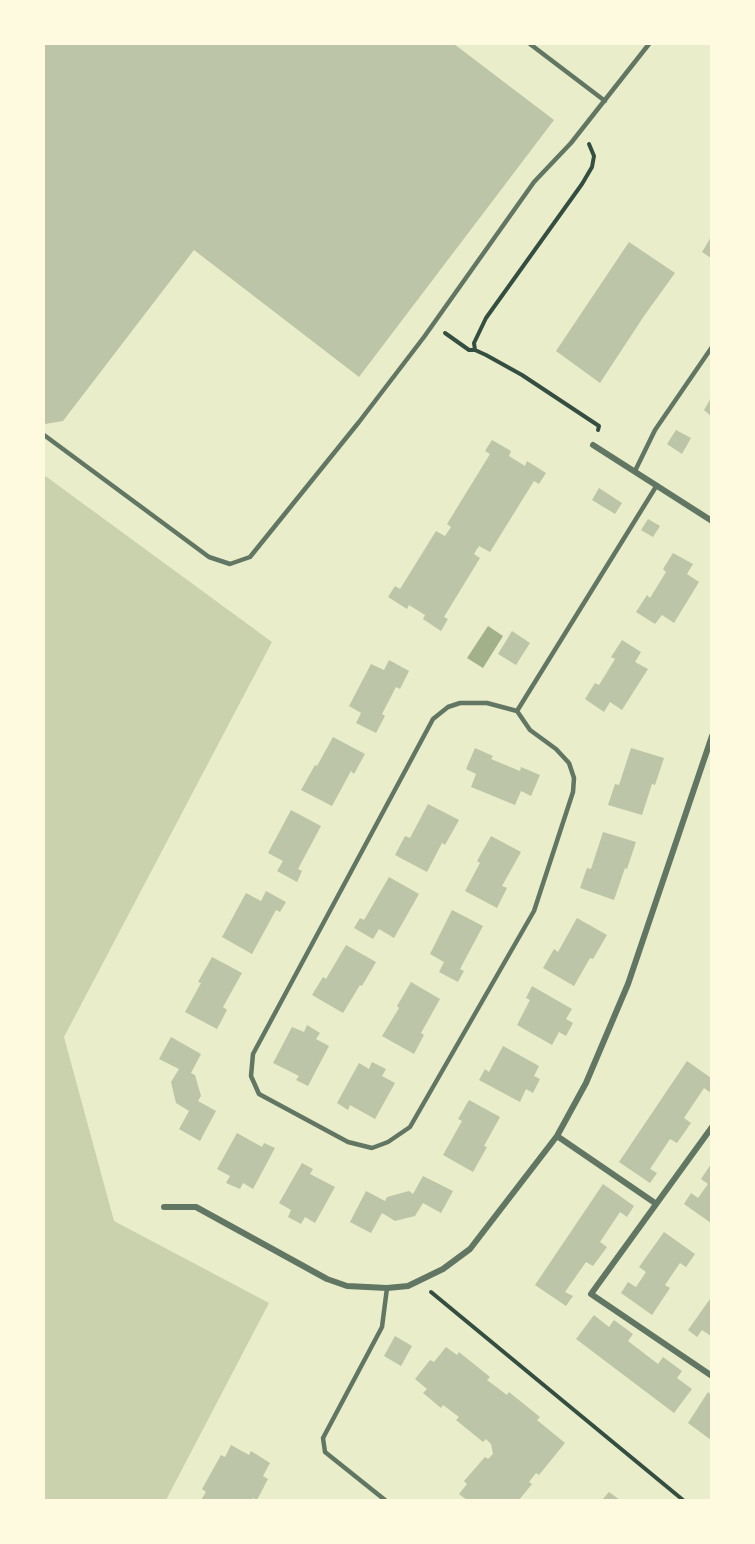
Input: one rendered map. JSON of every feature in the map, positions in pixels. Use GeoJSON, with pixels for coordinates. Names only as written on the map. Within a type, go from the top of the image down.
{"type":"FeatureCollection","features":[{"type":"Feature","properties":{"kind":"street"},"geometry":{"type":"LineString","coordinates":[[593,445],[711,521]]}},
{"type":"Feature","properties":{"kind":"street"},"geometry":{"type":"LineString","coordinates":[[164,1207],[196,1207],[327,1279],[346,1286],[387,1288],[408,1286],[443,1269],[470,1249],[557,1136],[586,1083],[628,984],[711,736]]}},
{"type":"Feature","properties":{"kind":"street"},"geometry":{"type":"LineString","coordinates":[[711,1127],[591,1294],[711,1376]]}},
{"type":"Feature","properties":{"kind":"street"},"geometry":{"type":"LineString","coordinates":[[557,1136],[656,1203]]}},
{"type":"Feature","properties":{"kind":"lane"},"geometry":{"type":"LineString","coordinates":[[530,44],[605,101]]}},
{"type":"Feature","properties":{"kind":"lane"},"geometry":{"type":"LineString","coordinates":[[44,435],[209,558],[230,564],[250,557],[359,422],[433,325],[534,182],[578,135],[649,44]]}},
{"type":"Feature","properties":{"kind":"lane"},"geometry":{"type":"LineString","coordinates":[[635,471],[655,430],[711,347]]}},
{"type":"Feature","properties":{"kind":"lane"},"geometry":{"type":"LineString","coordinates":[[517,711],[657,485]]}},
{"type":"Feature","properties":{"kind":"lane"},"geometry":{"type":"LineString","coordinates":[[460,703],[487,703],[517,711],[530,730],[556,749],[569,763],[574,778],[573,792],[534,911],[410,1127],[388,1142],[372,1148],[348,1142],[260,1094],[251,1076],[253,1054],[433,719],[448,707],[460,703]]}},
{"type":"Feature","properties":{"kind":"lane"},"geometry":{"type":"LineString","coordinates":[[385,1500],[326,1452],[323,1438],[382,1327],[387,1288]]}},
{"type":"Feature","properties":{"kind":"path"},"geometry":{"type":"LineString","coordinates":[[474,350],[474,343],[486,318],[592,167],[594,156],[588,143],[578,135]]}},
{"type":"Feature","properties":{"kind":"path"},"geometry":{"type":"LineString","coordinates":[[433,325],[469,350],[486,355],[522,375],[599,426],[593,445]]}},
{"type":"Feature","properties":{"kind":"path"},"geometry":{"type":"LineString","coordinates":[[419,1282],[683,1500]]}},
{"type":"Feature","properties":{"kind":"shaded area"},"geometry":{"type":"Polygon","coordinates":[[[44,475],[272,642],[64,1037],[114,1221],[269,1303],[166,1500],[44,1500],[44,475]]]}},
{"type":"Feature","properties":{"kind":"shaded area"},"geometry":{"type":"Polygon","coordinates":[[[488,626],[503,636],[483,668],[467,658],[488,626]]]}},
{"type":"Feature","properties":{"kind":"building"},"geometry":{"type":"Polygon","coordinates":[[[44,44],[454,44],[554,120],[359,377],[194,250],[63,421],[45,424],[44,44]]]}},
{"type":"Feature","properties":{"kind":"building"},"geometry":{"type":"Polygon","coordinates":[[[711,237],[711,258],[702,252],[711,237]]]}},
{"type":"Feature","properties":{"kind":"building"},"geometry":{"type":"Polygon","coordinates":[[[629,242],[675,273],[600,383],[556,351],[629,242]]]}},
{"type":"Feature","properties":{"kind":"building"},"geometry":{"type":"Polygon","coordinates":[[[711,398],[711,416],[704,410],[711,398]]]}},
{"type":"Feature","properties":{"kind":"building"},"geometry":{"type":"Polygon","coordinates":[[[676,430],[691,438],[682,454],[667,444],[676,430]]]}},
{"type":"Feature","properties":{"kind":"building"},"geometry":{"type":"Polygon","coordinates":[[[492,440],[511,451],[509,456],[525,466],[527,461],[546,473],[539,484],[534,481],[490,552],[479,546],[474,554],[480,558],[444,617],[448,619],[441,631],[423,619],[425,615],[409,605],[407,609],[388,597],[395,586],[400,589],[436,531],[445,536],[451,527],[447,524],[490,454],[485,451],[492,440]]]}},
{"type":"Feature","properties":{"kind":"building"},"geometry":{"type":"Polygon","coordinates":[[[599,488],[622,503],[615,514],[592,500],[599,488]]]}},
{"type":"Feature","properties":{"kind":"building"},"geometry":{"type":"Polygon","coordinates":[[[648,519],[660,526],[653,537],[641,530],[648,519]]]}},
{"type":"Feature","properties":{"kind":"building"},"geometry":{"type":"Polygon","coordinates":[[[673,553],[693,564],[687,574],[699,582],[674,623],[662,615],[655,624],[636,612],[647,595],[650,598],[666,572],[663,569],[673,553]]]}},
{"type":"Feature","properties":{"kind":"building"},"geometry":{"type":"Polygon","coordinates":[[[512,631],[530,643],[516,665],[498,654],[512,631]]]}},
{"type":"Feature","properties":{"kind":"building"},"geometry":{"type":"Polygon","coordinates":[[[622,640],[641,652],[635,662],[648,669],[622,710],[610,702],[604,712],[585,699],[595,683],[599,685],[615,659],[611,657],[622,640]]]}},
{"type":"Feature","properties":{"kind":"building"},"geometry":{"type":"Polygon","coordinates":[[[389,660],[409,671],[400,689],[396,687],[382,714],[385,716],[376,733],[356,723],[361,713],[349,706],[371,664],[384,670],[389,660]]]}},
{"type":"Feature","properties":{"kind":"building"},"geometry":{"type":"Polygon","coordinates":[[[333,737],[365,754],[354,774],[351,771],[332,806],[301,790],[333,737]]]}},
{"type":"Feature","properties":{"kind":"building"},"geometry":{"type":"Polygon","coordinates":[[[475,748],[493,756],[491,759],[520,771],[521,767],[540,775],[531,796],[521,791],[515,805],[471,787],[476,774],[466,769],[475,748]]]}},
{"type":"Feature","properties":{"kind":"building"},"geometry":{"type":"Polygon","coordinates":[[[631,748],[664,758],[655,785],[652,784],[642,815],[608,805],[615,784],[619,785],[631,748]]]}},
{"type":"Feature","properties":{"kind":"building"},"geometry":{"type":"Polygon","coordinates":[[[428,804],[459,820],[445,845],[442,843],[427,872],[395,855],[405,836],[410,838],[428,804]]]}},
{"type":"Feature","properties":{"kind":"building"},"geometry":{"type":"Polygon","coordinates":[[[291,810],[321,826],[298,869],[302,871],[297,882],[277,871],[283,861],[268,853],[291,810]]]}},
{"type":"Feature","properties":{"kind":"building"},"geometry":{"type":"Polygon","coordinates":[[[603,832],[636,842],[614,900],[580,888],[587,868],[591,869],[603,832]]]}},
{"type":"Feature","properties":{"kind":"building"},"geometry":{"type":"Polygon","coordinates":[[[491,836],[521,852],[502,886],[507,888],[497,908],[465,891],[480,863],[477,861],[491,836]]]}},
{"type":"Feature","properties":{"kind":"building"},"geometry":{"type":"Polygon","coordinates":[[[389,877],[419,894],[394,938],[379,929],[373,939],[354,928],[360,918],[364,920],[389,877]]]}},
{"type":"Feature","properties":{"kind":"building"},"geometry":{"type":"Polygon","coordinates":[[[266,891],[286,902],[280,912],[276,910],[252,954],[222,937],[246,893],[261,901],[266,891]]]}},
{"type":"Feature","properties":{"kind":"building"},"geometry":{"type":"Polygon","coordinates":[[[452,910],[483,926],[460,969],[464,971],[458,982],[439,972],[444,962],[430,954],[452,910]]]}},
{"type":"Feature","properties":{"kind":"building"},"geometry":{"type":"Polygon","coordinates":[[[577,918],[607,935],[574,986],[543,968],[554,949],[558,952],[577,918]]]}},
{"type":"Feature","properties":{"kind":"building"},"geometry":{"type":"Polygon","coordinates":[[[346,945],[376,962],[343,1013],[312,995],[323,977],[326,979],[346,945]]]}},
{"type":"Feature","properties":{"kind":"building"},"geometry":{"type":"Polygon","coordinates":[[[212,957],[242,973],[223,1007],[227,1010],[217,1029],[185,1012],[212,957]]]}},
{"type":"Feature","properties":{"kind":"building"},"geometry":{"type":"Polygon","coordinates":[[[411,982],[440,999],[421,1033],[424,1035],[414,1054],[382,1036],[411,982]]]}},
{"type":"Feature","properties":{"kind":"building"},"geometry":{"type":"Polygon","coordinates":[[[532,986],[572,1009],[566,1019],[573,1023],[566,1036],[559,1032],[552,1045],[517,1025],[530,1000],[526,998],[532,986]]]}},
{"type":"Feature","properties":{"kind":"building"},"geometry":{"type":"Polygon","coordinates":[[[307,1025],[320,1033],[316,1039],[329,1046],[308,1086],[296,1080],[299,1076],[273,1063],[292,1027],[304,1032],[307,1025]]]}},
{"type":"Feature","properties":{"kind":"building"},"geometry":{"type":"Polygon","coordinates":[[[171,1037],[201,1054],[191,1073],[195,1075],[201,1096],[198,1101],[216,1111],[200,1141],[179,1129],[189,1111],[176,1103],[171,1082],[179,1069],[159,1059],[171,1037]]]}},
{"type":"Feature","properties":{"kind":"building"},"geometry":{"type":"Polygon","coordinates":[[[503,1046],[539,1066],[534,1076],[540,1079],[533,1093],[526,1089],[520,1102],[479,1080],[485,1069],[489,1072],[503,1046]]]}},
{"type":"Feature","properties":{"kind":"building"},"geometry":{"type":"Polygon","coordinates":[[[687,1061],[711,1078],[711,1093],[704,1088],[684,1118],[691,1123],[677,1143],[670,1139],[650,1169],[657,1173],[650,1183],[619,1162],[687,1061]]]}},
{"type":"Feature","properties":{"kind":"building"},"geometry":{"type":"Polygon","coordinates":[[[372,1062],[386,1069],[382,1076],[395,1083],[375,1119],[350,1105],[348,1110],[337,1103],[359,1063],[369,1069],[372,1062]]]}},
{"type":"Feature","properties":{"kind":"building"},"geometry":{"type":"Polygon","coordinates":[[[469,1100],[500,1117],[473,1172],[443,1155],[462,1121],[458,1119],[469,1100]]]}},
{"type":"Feature","properties":{"kind":"building"},"geometry":{"type":"Polygon","coordinates":[[[237,1133],[262,1147],[264,1143],[275,1148],[253,1189],[243,1183],[240,1189],[226,1183],[230,1176],[217,1169],[237,1133]]]}},
{"type":"Feature","properties":{"kind":"building"},"geometry":{"type":"Polygon","coordinates":[[[302,1163],[313,1169],[310,1174],[335,1187],[315,1223],[305,1217],[301,1224],[288,1217],[291,1210],[279,1203],[302,1163]]]}},
{"type":"Feature","properties":{"kind":"building"},"geometry":{"type":"Polygon","coordinates":[[[711,1164],[711,1223],[684,1204],[691,1193],[698,1198],[708,1184],[701,1179],[711,1164]]]}},
{"type":"Feature","properties":{"kind":"building"},"geometry":{"type":"Polygon","coordinates":[[[423,1176],[453,1191],[441,1213],[423,1203],[415,1216],[395,1221],[382,1213],[371,1233],[350,1222],[366,1191],[385,1201],[387,1197],[409,1191],[413,1194],[423,1176]]]}},
{"type":"Feature","properties":{"kind":"building"},"geometry":{"type":"Polygon","coordinates":[[[603,1184],[634,1206],[627,1217],[620,1212],[600,1242],[607,1247],[593,1266],[586,1262],[565,1292],[573,1296],[566,1306],[535,1285],[603,1184]]]}},
{"type":"Feature","properties":{"kind":"building"},"geometry":{"type":"Polygon","coordinates":[[[664,1232],[695,1254],[686,1267],[680,1263],[665,1285],[670,1288],[652,1315],[621,1293],[628,1282],[636,1287],[646,1272],[639,1267],[664,1232]]]}},
{"type":"Feature","properties":{"kind":"building"},"geometry":{"type":"Polygon","coordinates":[[[710,1299],[711,1336],[702,1330],[697,1337],[688,1330],[710,1299]]]}},
{"type":"Feature","properties":{"kind":"building"},"geometry":{"type":"Polygon","coordinates":[[[594,1315],[609,1327],[614,1320],[633,1334],[628,1341],[658,1364],[663,1357],[682,1371],[677,1378],[692,1389],[674,1413],[576,1339],[594,1315]]]}},
{"type":"Feature","properties":{"kind":"building"},"geometry":{"type":"Polygon","coordinates":[[[395,1336],[412,1346],[401,1366],[384,1356],[395,1336]]]}},
{"type":"Feature","properties":{"kind":"building"},"geometry":{"type":"Polygon","coordinates":[[[446,1347],[457,1355],[459,1352],[490,1377],[487,1380],[507,1395],[509,1392],[540,1417],[537,1420],[565,1443],[539,1475],[536,1473],[529,1482],[532,1484],[519,1500],[467,1500],[459,1494],[467,1484],[464,1481],[485,1457],[488,1459],[493,1454],[491,1444],[486,1439],[483,1442],[456,1420],[459,1417],[443,1405],[441,1408],[423,1393],[427,1389],[415,1379],[430,1360],[434,1362],[446,1347]]]}},
{"type":"Feature","properties":{"kind":"building"},"geometry":{"type":"Polygon","coordinates":[[[708,1392],[711,1395],[711,1440],[688,1423],[708,1392]]]}},
{"type":"Feature","properties":{"kind":"building"},"geometry":{"type":"Polygon","coordinates":[[[231,1445],[249,1455],[251,1451],[270,1463],[263,1476],[268,1479],[257,1500],[253,1498],[252,1500],[201,1500],[206,1492],[202,1489],[221,1455],[225,1457],[231,1445]]]}},
{"type":"Feature","properties":{"kind":"building"},"geometry":{"type":"Polygon","coordinates":[[[609,1492],[620,1500],[602,1500],[609,1492]]]}}]}
